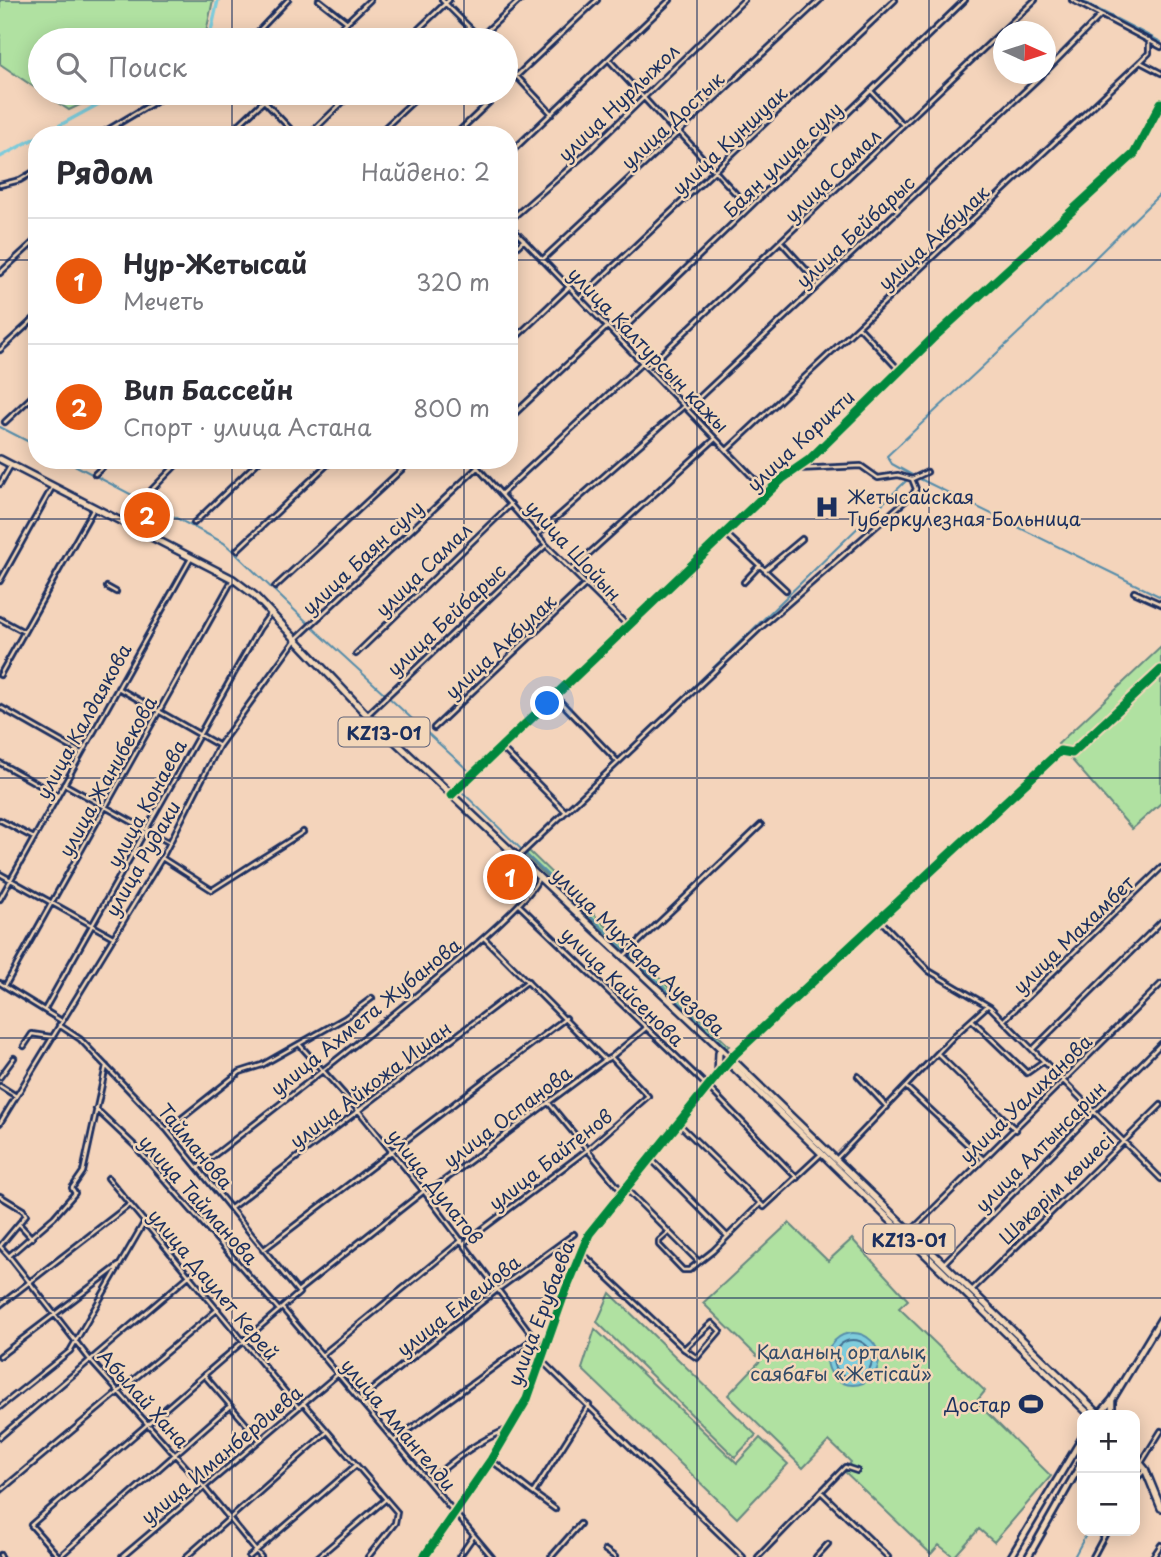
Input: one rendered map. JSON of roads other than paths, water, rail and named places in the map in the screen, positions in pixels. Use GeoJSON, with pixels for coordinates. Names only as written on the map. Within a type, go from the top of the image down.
{"type":"FeatureCollection","features":[{"type":"Feature","properties":{"kind":"main road","name":"улица Мухтара Ауезова"},"geometry":{"type":"LineString","coordinates":[[0,459],[233,579],[272,612],[367,715],[454,793],[517,858],[626,954],[718,1049],[1090,1410]]}},
{"type":"Feature","properties":{"kind":"main road"},"geometry":{"type":"LineString","coordinates":[[718,1049],[721,1059],[718,1074],[737,1070]]}},
{"type":"Feature","properties":{"kind":"main road","name":"улица Мухтара Ауезова"},"geometry":{"type":"LineString","coordinates":[[730,1060],[737,1070],[824,1152]]}},
{"type":"Feature","properties":{"kind":"main road","name":"улица Мухтара Ауезова"},"geometry":{"type":"LineString","coordinates":[[941,1266],[971,1291],[1086,1408]]}},
{"type":"Feature","properties":{"kind":"main road"},"geometry":{"type":"LineString","coordinates":[[1140,1463],[1153,1485],[1161,1507]]}},
{"type":"Feature","properties":{"kind":"street"},"geometry":{"type":"LineString","coordinates":[[261,28],[288,0]]}},
{"type":"Feature","properties":{"kind":"street"},"geometry":{"type":"LineString","coordinates":[[319,0],[346,22]]}},
{"type":"Feature","properties":{"kind":"street"},"geometry":{"type":"LineString","coordinates":[[340,28],[370,0]]}},
{"type":"Feature","properties":{"kind":"street"},"geometry":{"type":"LineString","coordinates":[[492,28],[520,0]]}},
{"type":"Feature","properties":{"kind":"street"},"geometry":{"type":"LineString","coordinates":[[518,74],[597,0]]}},
{"type":"Feature","properties":{"kind":"street"},"geometry":{"type":"LineString","coordinates":[[518,146],[670,0]]}},
{"type":"Feature","properties":{"kind":"street","name":"улица Нурлыжол"},"geometry":{"type":"LineString","coordinates":[[518,215],[744,0]]}},
{"type":"Feature","properties":{"kind":"street","name":"улица Достык"},"geometry":{"type":"LineString","coordinates":[[542,260],[820,0]]}},
{"type":"Feature","properties":{"kind":"street","name":"улица Куншуак"},"geometry":{"type":"LineString","coordinates":[[580,298],[895,0]]}},
{"type":"Feature","properties":{"kind":"street","name":"Баян улица сулу"},"geometry":{"type":"LineString","coordinates":[[616,336],[965,0]]}},
{"type":"Feature","properties":{"kind":"street","name":"улица Самал"},"geometry":{"type":"LineString","coordinates":[[647,368],[782,243],[1035,0]]}},
{"type":"Feature","properties":{"kind":"street"},"geometry":{"type":"LineString","coordinates":[[1072,0],[1161,47]]}},
{"type":"Feature","properties":{"kind":"street"},"geometry":{"type":"LineString","coordinates":[[419,28],[445,1],[469,28]]}},
{"type":"Feature","properties":{"kind":"street","name":"улица Бейбарыс"},"geometry":{"type":"LineString","coordinates":[[1056,60],[1100,16]]}},
{"type":"Feature","properties":{"kind":"street","name":"улица Акбулак"},"geometry":{"type":"LineString","coordinates":[[727,450],[1140,62],[1149,53],[1149,40]]}},
{"type":"Feature","properties":{"kind":"street"},"geometry":{"type":"LineString","coordinates":[[609,60],[749,209]]}},
{"type":"Feature","properties":{"kind":"street"},"geometry":{"type":"LineString","coordinates":[[1140,62],[1161,73]]}},
{"type":"Feature","properties":{"kind":"street"},"geometry":{"type":"LineString","coordinates":[[518,78],[552,114]]}},
{"type":"Feature","properties":{"kind":"street","name":"улица Бейбарыс"},"geometry":{"type":"LineString","coordinates":[[685,407],[1031,84]]}},
{"type":"Feature","properties":{"kind":"street"},"geometry":{"type":"LineString","coordinates":[[872,92],[904,126]]}},
{"type":"Feature","properties":{"kind":"street","name":"улица Корикти"},"geometry":{"type":"LineString","coordinates":[[454,793],[768,493],[1134,154],[1161,103]]}},
{"type":"Feature","properties":{"kind":"street"},"geometry":{"type":"LineString","coordinates":[[114,126],[150,105]]}},
{"type":"Feature","properties":{"kind":"street"},"geometry":{"type":"LineString","coordinates":[[238,126],[260,105]]}},
{"type":"Feature","properties":{"kind":"street"},"geometry":{"type":"LineString","coordinates":[[268,105],[288,126]]}},
{"type":"Feature","properties":{"kind":"street"},"geometry":{"type":"LineString","coordinates":[[318,126],[340,105]]}},
{"type":"Feature","properties":{"kind":"street"},"geometry":{"type":"LineString","coordinates":[[387,126],[409,105]]}},
{"type":"Feature","properties":{"kind":"street"},"geometry":{"type":"LineString","coordinates":[[465,126],[487,105]]}},
{"type":"Feature","properties":{"kind":"street"},"geometry":{"type":"LineString","coordinates":[[0,185],[28,175]]}},
{"type":"Feature","properties":{"kind":"street","name":"улица Калтурсын кажы"},"geometry":{"type":"LineString","coordinates":[[518,233],[768,493]]}},
{"type":"Feature","properties":{"kind":"street"},"geometry":{"type":"LineString","coordinates":[[518,246],[524,240]]}},
{"type":"Feature","properties":{"kind":"street"},"geometry":{"type":"LineString","coordinates":[[782,243],[819,284]]}},
{"type":"Feature","properties":{"kind":"street"},"geometry":{"type":"LineString","coordinates":[[0,273],[28,247]]}},
{"type":"Feature","properties":{"kind":"street"},"geometry":{"type":"LineString","coordinates":[[518,335],[569,287]]}},
{"type":"Feature","properties":{"kind":"street"},"geometry":{"type":"LineString","coordinates":[[0,350],[28,324]]}},
{"type":"Feature","properties":{"kind":"street"},"geometry":{"type":"LineString","coordinates":[[518,411],[607,327]]}},
{"type":"Feature","properties":{"kind":"street"},"geometry":{"type":"LineString","coordinates":[[859,327],[901,372]]}},
{"type":"Feature","properties":{"kind":"street"},"geometry":{"type":"LineString","coordinates":[[501,494],[642,363]]}},
{"type":"Feature","properties":{"kind":"street"},"geometry":{"type":"LineString","coordinates":[[5,422],[28,400]]}},
{"type":"Feature","properties":{"kind":"street"},"geometry":{"type":"LineString","coordinates":[[538,534],[685,407]]}},
{"type":"Feature","properties":{"kind":"street"},"geometry":{"type":"LineString","coordinates":[[572,569],[715,439]]}},
{"type":"Feature","properties":{"kind":"street"},"geometry":{"type":"LineString","coordinates":[[0,484],[11,465]]}},
{"type":"Feature","properties":{"kind":"street"},"geometry":{"type":"LineString","coordinates":[[797,469],[861,466],[878,478],[898,475],[914,477],[927,472]]}},
{"type":"Feature","properties":{"kind":"street"},"geometry":{"type":"LineString","coordinates":[[95,474],[100,469]]}},
{"type":"Feature","properties":{"kind":"street"},"geometry":{"type":"LineString","coordinates":[[120,522],[172,469]]}},
{"type":"Feature","properties":{"kind":"street"},"geometry":{"type":"LineString","coordinates":[[194,523],[251,469]]}},
{"type":"Feature","properties":{"kind":"street"},"geometry":{"type":"LineString","coordinates":[[237,550],[322,469]]}},
{"type":"Feature","properties":{"kind":"street"},"geometry":{"type":"LineString","coordinates":[[275,587],[402,469]]}},
{"type":"Feature","properties":{"kind":"street","name":"улица Баян сулу"},"geometry":{"type":"LineString","coordinates":[[297,638],[476,469]]}},
{"type":"Feature","properties":{"kind":"street","name":"улица Шойын"},"geometry":{"type":"LineString","coordinates":[[480,469],[546,545],[629,627]]}},
{"type":"Feature","properties":{"kind":"street"},"geometry":{"type":"LineString","coordinates":[[517,858],[759,629],[913,494],[916,489],[914,477]]}},
{"type":"Feature","properties":{"kind":"street"},"geometry":{"type":"LineString","coordinates":[[0,581],[53,486]]}},
{"type":"Feature","properties":{"kind":"street","name":"улица Самал"},"geometry":{"type":"LineString","coordinates":[[356,654],[511,504]]}},
{"type":"Feature","properties":{"kind":"street"},"geometry":{"type":"LineString","coordinates":[[0,675],[94,508]]}},
{"type":"Feature","properties":{"kind":"street"},"geometry":{"type":"LineString","coordinates":[[726,534],[786,590]]}},
{"type":"Feature","properties":{"kind":"street"},"geometry":{"type":"LineString","coordinates":[[765,570],[802,539]]}},
{"type":"Feature","properties":{"kind":"street","name":"улица Бейбарыс"},"geometry":{"type":"LineString","coordinates":[[367,715],[546,545]]}},
{"type":"Feature","properties":{"kind":"street","name":"улица Калдаякова"},"geometry":{"type":"LineString","coordinates":[[0,899],[192,557]]}},
{"type":"Feature","properties":{"kind":"street"},"geometry":{"type":"LineString","coordinates":[[744,582],[760,565]]}},
{"type":"Feature","properties":{"kind":"street","name":"улица Жанибекова"},"geometry":{"type":"LineString","coordinates":[[5,986],[233,579]]}},
{"type":"Feature","properties":{"kind":"street","name":"улица Акбулак"},"geometry":{"type":"LineString","coordinates":[[434,728],[586,584]]}},
{"type":"Feature","properties":{"kind":"street"},"geometry":{"type":"LineString","coordinates":[[107,587],[116,592]]}},
{"type":"Feature","properties":{"kind":"street"},"geometry":{"type":"LineString","coordinates":[[1134,592],[1161,604]]}},
{"type":"Feature","properties":{"kind":"street","name":"улица Конаева"},"geometry":{"type":"LineString","coordinates":[[46,1009],[259,629],[272,612]]}},
{"type":"Feature","properties":{"kind":"street"},"geometry":{"type":"LineString","coordinates":[[0,619],[24,632]]}},
{"type":"Feature","properties":{"kind":"street","name":"улица Рудаки"},"geometry":{"type":"LineString","coordinates":[[0,1122],[162,858],[219,746],[297,638]]}},
{"type":"Feature","properties":{"kind":"street"},"geometry":{"type":"LineString","coordinates":[[730,1060],[1060,751],[1072,753],[1161,670]]}},
{"type":"Feature","properties":{"kind":"street"},"geometry":{"type":"LineString","coordinates":[[118,688],[219,746]]}},
{"type":"Feature","properties":{"kind":"street"},"geometry":{"type":"LineString","coordinates":[[555,696],[618,762]]}},
{"type":"Feature","properties":{"kind":"street"},"geometry":{"type":"LineString","coordinates":[[0,707],[81,753]]}},
{"type":"Feature","properties":{"kind":"street"},"geometry":{"type":"LineString","coordinates":[[502,748],[565,811]]}},
{"type":"Feature","properties":{"kind":"street"},"geometry":{"type":"LineString","coordinates":[[0,763],[57,795]]}},
{"type":"Feature","properties":{"kind":"street"},"geometry":{"type":"LineString","coordinates":[[64,784],[170,843]]}},
{"type":"Feature","properties":{"kind":"street"},"geometry":{"type":"LineString","coordinates":[[0,820],[34,838]]}},
{"type":"Feature","properties":{"kind":"street"},"geometry":{"type":"LineString","coordinates":[[626,954],[761,825]]}},
{"type":"Feature","properties":{"kind":"street"},"geometry":{"type":"LineString","coordinates":[[162,858],[212,890],[303,832]]}},
{"type":"Feature","properties":{"kind":"street","name":"улица Махамбет"},"geometry":{"type":"LineString","coordinates":[[1004,1020],[1161,868]]}},
{"type":"Feature","properties":{"kind":"street"},"geometry":{"type":"LineString","coordinates":[[1157,872],[1161,876]]}},
{"type":"Feature","properties":{"kind":"street"},"geometry":{"type":"LineString","coordinates":[[0,874],[113,937]]}},
{"type":"Feature","properties":{"kind":"street","name":"улица Ахмета Жубанова"},"geometry":{"type":"LineString","coordinates":[[198,1168],[323,1070],[484,937],[533,890],[537,876]]}},
{"type":"Feature","properties":{"kind":"street","name":"улица Кайсенова"},"geometry":{"type":"LineString","coordinates":[[519,905],[708,1087],[797,1178]]}},
{"type":"Feature","properties":{"kind":"street"},"geometry":{"type":"LineString","coordinates":[[879,920],[929,971],[988,1006],[1004,1020],[1161,1179]]}},
{"type":"Feature","properties":{"kind":"street"},"geometry":{"type":"LineString","coordinates":[[1033,1049],[1161,922]]}},
{"type":"Feature","properties":{"kind":"street"},"geometry":{"type":"LineString","coordinates":[[484,937],[605,1060]]}},
{"type":"Feature","properties":{"kind":"street","name":"улица Айкожа Ишан"},"geometry":{"type":"LineString","coordinates":[[230,1209],[528,981]]}},
{"type":"Feature","properties":{"kind":"street","name":"Тайманова"},"geometry":{"type":"LineString","coordinates":[[0,983],[46,1009],[80,1039],[167,1130],[263,1250],[299,1290]]}},
{"type":"Feature","properties":{"kind":"street","name":"улица Уалиханова"},"geometry":{"type":"LineString","coordinates":[[908,1234],[1161,984]]}},
{"type":"Feature","properties":{"kind":"street"},"geometry":{"type":"LineString","coordinates":[[167,1130],[240,1072],[262,1065],[345,1018],[372,998]]}},
{"type":"Feature","properties":{"kind":"street"},"geometry":{"type":"LineString","coordinates":[[834,1162],[937,1054],[988,1006]]}},
{"type":"Feature","properties":{"kind":"street"},"geometry":{"type":"LineString","coordinates":[[263,1250],[566,1018]]}},
{"type":"Feature","properties":{"kind":"street"},"geometry":{"type":"LineString","coordinates":[[972,1020],[1027,1073],[1044,1061]]}},
{"type":"Feature","properties":{"kind":"street","name":"улица Оспанова"},"geometry":{"type":"LineString","coordinates":[[299,1290],[646,1028]]}},
{"type":"Feature","properties":{"kind":"street"},"geometry":{"type":"LineString","coordinates":[[24,1046],[32,1034],[51,1037]]}},
{"type":"Feature","properties":{"kind":"street","name":"улица Дулатов"},"geometry":{"type":"LineString","coordinates":[[299,1044],[391,1150],[464,1242],[544,1351]]}},
{"type":"Feature","properties":{"kind":"street","name":"улица Алтынсарин"},"geometry":{"type":"LineString","coordinates":[[941,1266],[1161,1044]]}},
{"type":"Feature","properties":{"kind":"street"},"geometry":{"type":"LineString","coordinates":[[937,1054],[1016,1130]]}},
{"type":"Feature","properties":{"kind":"street","name":"улица Байтенов"},"geometry":{"type":"LineString","coordinates":[[322,1355],[464,1242],[587,1150],[648,1099],[611,1057]]}},
{"type":"Feature","properties":{"kind":"street"},"geometry":{"type":"LineString","coordinates":[[0,1077],[14,1058]]}},
{"type":"Feature","properties":{"kind":"street","name":"улица Ерубаева"},"geometry":{"type":"LineString","coordinates":[[424,1557],[491,1460],[527,1399],[589,1234],[730,1060]]}},
{"type":"Feature","properties":{"kind":"street"},"geometry":{"type":"LineString","coordinates":[[9,1256],[32,1238],[75,1193],[72,1188],[83,1172],[106,1066]]}},
{"type":"Feature","properties":{"kind":"street"},"geometry":{"type":"LineString","coordinates":[[858,1076],[887,1107]]}},
{"type":"Feature","properties":{"kind":"street"},"geometry":{"type":"LineString","coordinates":[[0,1086],[16,1096]]}},
{"type":"Feature","properties":{"kind":"street"},"geometry":{"type":"LineString","coordinates":[[906,1086],[983,1159]]}},
{"type":"Feature","properties":{"kind":"street"},"geometry":{"type":"LineString","coordinates":[[548,1102],[625,1191],[699,1262]]}},
{"type":"Feature","properties":{"kind":"street","name":"Шәкәрім көшесі"},"geometry":{"type":"LineString","coordinates":[[971,1291],[1161,1105]]}},
{"type":"Feature","properties":{"kind":"street","name":"улица Тайманова"},"geometry":{"type":"LineString","coordinates":[[96,1109],[135,1146],[281,1310]]}},
{"type":"Feature","properties":{"kind":"street"},"geometry":{"type":"LineString","coordinates":[[678,1124],[765,1206],[824,1152]]}},
{"type":"Feature","properties":{"kind":"street"},"geometry":{"type":"LineString","coordinates":[[650,1158],[727,1236]]}},
{"type":"Feature","properties":{"kind":"street","name":"улица Даулет Керей"},"geometry":{"type":"LineString","coordinates":[[108,1178],[191,1274],[298,1407]]}},
{"type":"Feature","properties":{"kind":"street"},"geometry":{"type":"LineString","coordinates":[[0,1196],[25,1212],[20,1225],[1,1246]]}},
{"type":"Feature","properties":{"kind":"street"},"geometry":{"type":"LineString","coordinates":[[669,1232],[659,1241],[659,1245],[683,1270],[690,1270],[760,1204]]}},
{"type":"Feature","properties":{"kind":"street"},"geometry":{"type":"LineString","coordinates":[[0,1305],[129,1205]]}},
{"type":"Feature","properties":{"kind":"street"},"geometry":{"type":"LineString","coordinates":[[0,1408],[70,1352],[145,1222]]}},
{"type":"Feature","properties":{"kind":"street"},"geometry":{"type":"LineString","coordinates":[[20,1225],[32,1238]]}},
{"type":"Feature","properties":{"kind":"street","name":"улица Емешова"},"geometry":{"type":"LineString","coordinates":[[360,1399],[497,1290],[575,1234]]}},
{"type":"Feature","properties":{"kind":"street","name":"Абылай Хана"},"geometry":{"type":"LineString","coordinates":[[1,1246],[91,1361],[203,1486],[261,1557]]}},
{"type":"Feature","properties":{"kind":"street"},"geometry":{"type":"LineString","coordinates":[[580,1252],[684,1349],[697,1358],[720,1331],[712,1323],[684,1349]]}},
{"type":"Feature","properties":{"kind":"street"},"geometry":{"type":"LineString","coordinates":[[0,1356],[121,1264]]}},
{"type":"Feature","properties":{"kind":"street"},"geometry":{"type":"LineString","coordinates":[[0,1437],[191,1274]]}},
{"type":"Feature","properties":{"kind":"street"},"geometry":{"type":"LineString","coordinates":[[230,1406],[60,1557],[31,1525],[243,1339],[298,1296],[299,1290]]}},
{"type":"Feature","properties":{"kind":"street"},"geometry":{"type":"LineString","coordinates":[[0,1491],[218,1309]]}},
{"type":"Feature","properties":{"kind":"street","name":"улица Амангелди"},"geometry":{"type":"LineString","coordinates":[[281,1310],[430,1480],[473,1537],[492,1557]]}},
{"type":"Feature","properties":{"kind":"street"},"geometry":{"type":"LineString","coordinates":[[1103,1410],[1159,1327],[1161,1319]]}},
{"type":"Feature","properties":{"kind":"street"},"geometry":{"type":"LineString","coordinates":[[395,1440],[534,1338]]}},
{"type":"Feature","properties":{"kind":"street"},"geometry":{"type":"LineString","coordinates":[[541,1360],[743,1557]]}},
{"type":"Feature","properties":{"kind":"street"},"geometry":{"type":"LineString","coordinates":[[203,1374],[259,1439]]}},
{"type":"Feature","properties":{"kind":"street","name":"улица Иманбердиева"},"geometry":{"type":"LineString","coordinates":[[122,1557],[338,1374]]}},
{"type":"Feature","properties":{"kind":"street"},"geometry":{"type":"LineString","coordinates":[[1086,1408],[1110,1402]]}},
{"type":"Feature","properties":{"kind":"street"},"geometry":{"type":"LineString","coordinates":[[1110,1402],[1111,1410]]}},
{"type":"Feature","properties":{"kind":"street"},"geometry":{"type":"LineString","coordinates":[[303,1403],[397,1512],[395,1524],[368,1557]]}},
{"type":"Feature","properties":{"kind":"street"},"geometry":{"type":"LineString","coordinates":[[533,1493],[589,1405]]}},
{"type":"Feature","properties":{"kind":"street"},"geometry":{"type":"LineString","coordinates":[[430,1480],[463,1453],[493,1434],[511,1429]]}},
{"type":"Feature","properties":{"kind":"street"},"geometry":{"type":"LineString","coordinates":[[1139,1473],[1161,1431]]}},
{"type":"Feature","properties":{"kind":"street"},"geometry":{"type":"LineString","coordinates":[[186,1557],[327,1432]]}},
{"type":"Feature","properties":{"kind":"street"},"geometry":{"type":"LineString","coordinates":[[1011,1557],[1077,1447]]}},
{"type":"Feature","properties":{"kind":"street"},"geometry":{"type":"LineString","coordinates":[[491,1460],[555,1509]]}},
{"type":"Feature","properties":{"kind":"street"},"geometry":{"type":"LineString","coordinates":[[249,1557],[356,1465]]}},
{"type":"Feature","properties":{"kind":"street"},"geometry":{"type":"LineString","coordinates":[[758,1557],[846,1466],[857,1471]]}},
{"type":"Feature","properties":{"kind":"street"},"geometry":{"type":"LineString","coordinates":[[1028,1557],[1077,1470]]}},
{"type":"Feature","properties":{"kind":"street"},"geometry":{"type":"LineString","coordinates":[[1153,1485],[1161,1483]]}},
{"type":"Feature","properties":{"kind":"street"},"geometry":{"type":"LineString","coordinates":[[821,1492],[888,1557]]}},
{"type":"Feature","properties":{"kind":"street"},"geometry":{"type":"LineString","coordinates":[[318,1557],[386,1500]]}},
{"type":"Feature","properties":{"kind":"street"},"geometry":{"type":"LineString","coordinates":[[1038,1513],[1049,1518]]}},
{"type":"Feature","properties":{"kind":"street"},"geometry":{"type":"LineString","coordinates":[[551,1557],[580,1524]]}},
{"type":"Feature","properties":{"kind":"street"},"geometry":{"type":"LineString","coordinates":[[1093,1557],[1104,1536]]}},
{"type":"Feature","properties":{"kind":"street"},"geometry":{"type":"LineString","coordinates":[[460,1557],[473,1537]]}},
{"type":"Feature","properties":{"kind":"street"},"geometry":{"type":"LineString","coordinates":[[816,1557],[828,1544]]}},
{"type":"Feature","properties":{"kind":"street"},"geometry":{"type":"LineString","coordinates":[[1153,1557],[1161,1545]]}},
{"type":"Feature","properties":{"kind":"street"},"geometry":{"type":"LineString","coordinates":[[605,1550],[615,1557]]}},
{"type":"Feature","properties":{"kind":"water"},"geometry":{"type":"Polygon","coordinates":[[[853,1333],[872,1340],[879,1359],[872,1378],[853,1385],[834,1378],[827,1359],[834,1340],[853,1333]]]}},
{"type":"Feature","properties":{"kind":"waterway"},"geometry":{"type":"LineString","coordinates":[[212,28],[218,0]]}},
{"type":"Feature","properties":{"kind":"waterway"},"geometry":{"type":"LineString","coordinates":[[1080,0],[1161,42]]}},
{"type":"Feature","properties":{"kind":"waterway"},"geometry":{"type":"LineString","coordinates":[[58,126],[97,105]]}},
{"type":"Feature","properties":{"kind":"waterway"},"geometry":{"type":"LineString","coordinates":[[0,157],[28,142]]}},
{"type":"Feature","properties":{"kind":"waterway"},"geometry":{"type":"LineString","coordinates":[[1161,193],[1028,324],[887,456],[892,464],[912,475],[1161,597]]}},
{"type":"Feature","properties":{"kind":"waterway"},"geometry":{"type":"LineString","coordinates":[[0,427],[28,441]]}},
{"type":"Feature","properties":{"kind":"waterway"},"geometry":{"type":"LineString","coordinates":[[82,469],[224,543],[233,551]]}},
{"type":"Feature","properties":{"kind":"waterway"},"geometry":{"type":"LineString","coordinates":[[618,760],[906,481]]}},
{"type":"Feature","properties":{"kind":"waterway"},"geometry":{"type":"LineString","coordinates":[[236,554],[308,623]]}},
{"type":"Feature","properties":{"kind":"waterway"},"geometry":{"type":"LineString","coordinates":[[312,627],[471,773],[457,787],[523,851]]}},
{"type":"Feature","properties":{"kind":"waterway"},"geometry":{"type":"LineString","coordinates":[[573,804],[615,762]]}},
{"type":"Feature","properties":{"kind":"waterway"},"geometry":{"type":"LineString","coordinates":[[525,853],[725,1046]]}},
{"type":"Feature","properties":{"kind":"waterway"},"geometry":{"type":"LineString","coordinates":[[1074,1557],[1085,1536]]}},
{"type":"Feature","properties":{"kind":"place","name":"Жетысайская Туберкулезная Больница"},"geometry":{"type":"Point","coordinates":[827,507]}},
{"type":"Feature","properties":{"kind":"place","name":"Вип Бассейн"},"geometry":{"type":"Point","coordinates":[147,515]}},
{"type":"Feature","properties":{"kind":"place","name":"Нур-Жетысай"},"geometry":{"type":"Point","coordinates":[510,877]}},
{"type":"Feature","properties":{"kind":"place","name":"Достар"},"geometry":{"type":"Point","coordinates":[1031,1404]}},
{"type":"Feature","properties":{"kind":"park label","name":"Қаланың орталық саябағы «Жетісай»"},"geometry":{"type":"Point","coordinates":[841,1362]}}]}
